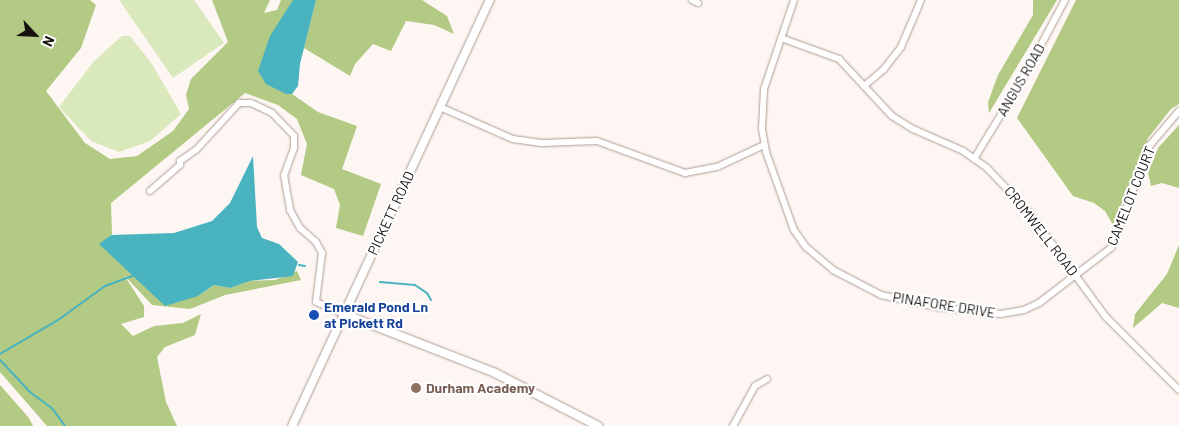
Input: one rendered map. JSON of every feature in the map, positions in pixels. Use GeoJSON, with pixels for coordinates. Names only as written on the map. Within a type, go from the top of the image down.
{"type":"FeatureCollection","features":[{"type":"Feature","properties":{"kind":"street","name":"PICKETT ROAD"},"geometry":{"type":"LineString","coordinates":[[292,426],[490,0]]}},
{"type":"Feature","properties":{"kind":"street","name":"PINAFORE DRIVE"},"geometry":{"type":"LineString","coordinates":[[794,0],[764,89],[761,112],[764,145],[794,230],[806,247],[832,270],[872,292],[943,308],[1011,314],[1039,302],[1077,276]]}},
{"type":"Feature","properties":{"kind":"street"},"geometry":{"type":"LineString","coordinates":[[864,86],[884,69],[901,47],[921,0]]}},
{"type":"Feature","properties":{"kind":"street","name":"ANGUS ROAD"},"geometry":{"type":"LineString","coordinates":[[974,159],[1025,75],[1065,0]]}},
{"type":"Feature","properties":{"kind":"street","name":"CROMWELL ROAD"},"geometry":{"type":"LineString","coordinates":[[781,38],[839,59],[881,107],[902,123],[974,159],[1015,195],[1105,316],[1179,390]]}},
{"type":"Feature","properties":{"kind":"street"},"geometry":{"type":"LineString","coordinates":[[150,191],[180,164],[180,161],[196,150],[239,103],[251,103],[272,113],[294,136],[294,148],[284,175],[292,217],[316,242],[322,253],[316,302],[495,373],[598,426]]}},
{"type":"Feature","properties":{"kind":"street"},"geometry":{"type":"LineString","coordinates":[[440,107],[513,139],[543,143],[598,141],[685,173],[717,167],[764,145]]}},
{"type":"Feature","properties":{"kind":"street","name":"CAMELOT COURT"},"geometry":{"type":"LineString","coordinates":[[1077,276],[1115,243],[1137,174],[1150,146],[1179,111]]}},
{"type":"Feature","properties":{"kind":"street"},"geometry":{"type":"LineString","coordinates":[[733,426],[754,386],[767,379]]}},
{"type":"Feature","properties":{"kind":"green space"},"geometry":{"type":"Polygon","coordinates":[[[0,0],[90,0],[96,5],[81,48],[46,91],[85,143],[110,159],[137,156],[173,131],[189,109],[186,95],[191,79],[228,42],[212,0],[270,0],[264,13],[277,10],[281,0],[293,0],[284,93],[292,94],[318,112],[357,126],[342,169],[381,184],[363,236],[336,228],[340,205],[334,189],[301,175],[307,144],[297,119],[278,105],[245,93],[111,203],[112,234],[100,244],[198,296],[214,285],[230,288],[250,281],[275,280],[297,271],[301,280],[225,295],[190,309],[152,305],[124,275],[144,306],[144,317],[121,324],[133,336],[154,326],[183,323],[201,314],[195,335],[165,347],[157,357],[166,402],[177,426],[47,426],[0,372],[0,0]]]}},
{"type":"Feature","properties":{"kind":"green space"},"geometry":{"type":"Polygon","coordinates":[[[119,0],[194,0],[224,43],[173,78],[119,0]]]}},
{"type":"Feature","properties":{"kind":"green space"},"geometry":{"type":"Polygon","coordinates":[[[316,0],[422,0],[447,16],[454,34],[434,25],[406,21],[391,51],[373,44],[355,64],[350,76],[304,48],[316,0]]]}},
{"type":"Feature","properties":{"kind":"green space"},"geometry":{"type":"Polygon","coordinates":[[[1033,0],[1057,0],[989,113],[988,102],[998,75],[1033,15],[1033,0]]]}},
{"type":"Feature","properties":{"kind":"green space"},"geometry":{"type":"Polygon","coordinates":[[[1076,0],[1179,0],[1179,104],[1171,109],[1148,138],[1113,225],[1105,211],[1094,203],[1073,196],[1017,118],[1076,0]]]}},
{"type":"Feature","properties":{"kind":"green space"},"geometry":{"type":"Polygon","coordinates":[[[122,36],[130,36],[152,64],[181,114],[150,141],[119,152],[91,141],[59,107],[94,61],[122,36]]]}},
{"type":"Feature","properties":{"kind":"green space"},"geometry":{"type":"Polygon","coordinates":[[[1179,125],[1179,188],[1162,183],[1151,186],[1148,173],[1158,148],[1179,125]]]}},
{"type":"Feature","properties":{"kind":"green space"},"geometry":{"type":"Polygon","coordinates":[[[1179,245],[1179,308],[1162,303],[1133,328],[1135,314],[1167,274],[1179,245]]]}},
{"type":"Feature","properties":{"kind":"green space"},"geometry":{"type":"Polygon","coordinates":[[[0,385],[29,418],[33,426],[0,426],[0,385]]]}},
{"type":"Feature","properties":{"kind":"water"},"geometry":{"type":"Polygon","coordinates":[[[293,0],[316,0],[300,64],[298,86],[292,94],[286,94],[266,84],[258,71],[270,36],[293,0]]]}},
{"type":"Feature","properties":{"kind":"water"},"geometry":{"type":"Polygon","coordinates":[[[253,156],[257,227],[262,238],[279,244],[298,262],[293,276],[250,281],[230,288],[214,285],[198,296],[165,306],[99,244],[111,235],[174,233],[212,221],[230,203],[253,156]]]}},
{"type":"Feature","properties":{"kind":"waterway"},"geometry":{"type":"LineString","coordinates":[[299,265],[305,266]]}},
{"type":"Feature","properties":{"kind":"waterway"},"geometry":{"type":"LineString","coordinates":[[0,354],[58,320],[105,286],[135,275]]}},
{"type":"Feature","properties":{"kind":"waterway"},"geometry":{"type":"LineString","coordinates":[[380,282],[415,285],[427,293],[431,300]]}},
{"type":"Feature","properties":{"kind":"waterway"},"geometry":{"type":"LineString","coordinates":[[0,360],[31,393],[52,408],[65,426]]}},
{"type":"Feature","properties":{"kind":"place","name":"Emerald Pond Ln at Pickett Rd"},"geometry":{"type":"Point","coordinates":[314,315]}},
{"type":"Feature","properties":{"kind":"place","name":"Durham Academy"},"geometry":{"type":"Point","coordinates":[416,388]}}]}
